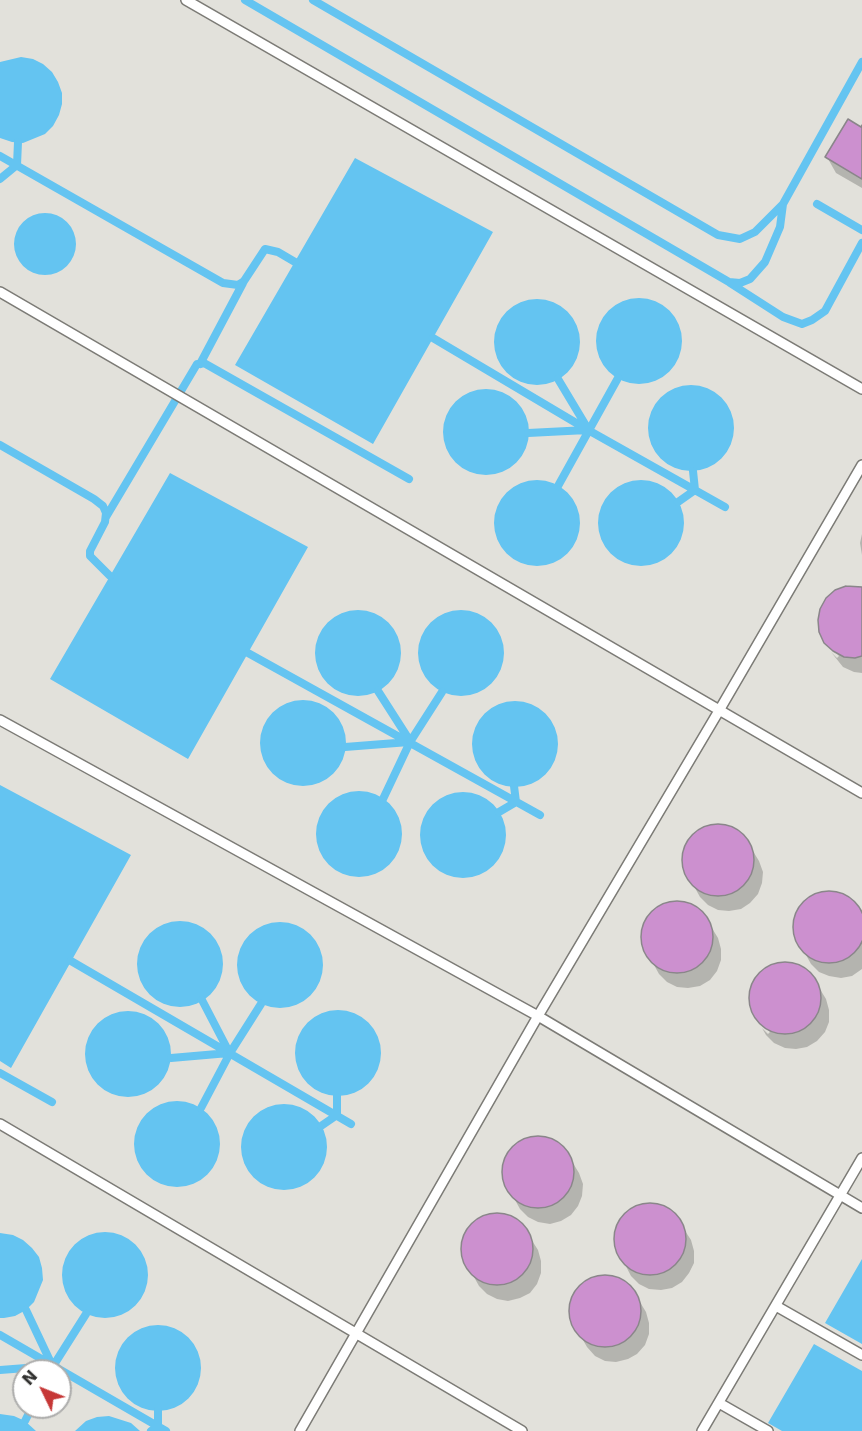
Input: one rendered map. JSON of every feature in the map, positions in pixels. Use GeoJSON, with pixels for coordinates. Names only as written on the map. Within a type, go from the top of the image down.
{"type":"FeatureCollection","features":[{"type":"Feature","properties":{"kind":"lane"},"geometry":{"type":"LineString","coordinates":[[186,0],[862,389]]}},
{"type":"Feature","properties":{"kind":"lane"},"geometry":{"type":"LineString","coordinates":[[0,292],[862,793]]}},
{"type":"Feature","properties":{"kind":"lane"},"geometry":{"type":"LineString","coordinates":[[300,1431],[538,1016],[862,465]]}},
{"type":"Feature","properties":{"kind":"lane"},"geometry":{"type":"LineString","coordinates":[[0,720],[538,1016],[862,1208]]}},
{"type":"Feature","properties":{"kind":"lane"},"geometry":{"type":"LineString","coordinates":[[0,1124],[522,1431]]}},
{"type":"Feature","properties":{"kind":"lane"},"geometry":{"type":"LineString","coordinates":[[702,1431],[862,1158]]}},
{"type":"Feature","properties":{"kind":"lane"},"geometry":{"type":"LineString","coordinates":[[776,1306],[862,1354]]}},
{"type":"Feature","properties":{"kind":"lane"},"geometry":{"type":"LineString","coordinates":[[719,1403],[768,1431]]}},
{"type":"Feature","properties":{"kind":"water"},"geometry":{"type":"Polygon","coordinates":[[[21,57],[43,64],[52,72],[62,93],[59,115],[53,126],[45,134],[23,143],[0,138],[0,62],[21,57]]]}},
{"type":"Feature","properties":{"kind":"water"},"geometry":{"type":"Polygon","coordinates":[[[355,158],[493,232],[373,444],[235,365],[355,158]]]}},
{"type":"Feature","properties":{"kind":"water"},"geometry":{"type":"Polygon","coordinates":[[[39,213],[51,213],[67,222],[74,232],[76,244],[74,256],[67,266],[51,275],[39,275],[28,270],[19,261],[14,250],[14,238],[19,227],[28,218],[39,213]]]}},
{"type":"Feature","properties":{"kind":"water"},"geometry":{"type":"Polygon","coordinates":[[[639,298],[655,302],[669,311],[678,325],[682,341],[678,357],[669,371],[655,380],[639,384],[623,380],[609,371],[600,357],[596,341],[600,325],[609,311],[623,302],[639,298]]]}},
{"type":"Feature","properties":{"kind":"water"},"geometry":{"type":"Polygon","coordinates":[[[537,299],[553,303],[567,312],[576,326],[580,342],[576,358],[567,372],[553,381],[537,385],[521,381],[507,372],[498,358],[494,342],[498,326],[507,312],[521,303],[537,299]]]}},
{"type":"Feature","properties":{"kind":"water"},"geometry":{"type":"Polygon","coordinates":[[[691,385],[707,389],[721,398],[730,412],[734,428],[730,444],[721,458],[707,467],[691,471],[675,467],[661,458],[652,444],[648,428],[652,412],[661,398],[675,389],[691,385]]]}},
{"type":"Feature","properties":{"kind":"water"},"geometry":{"type":"Polygon","coordinates":[[[486,389],[502,393],[516,402],[525,416],[529,432],[525,448],[516,462],[502,471],[486,475],[470,471],[456,462],[447,448],[443,432],[447,416],[456,402],[470,393],[486,389]]]}},
{"type":"Feature","properties":{"kind":"water"},"geometry":{"type":"Polygon","coordinates":[[[170,473],[308,547],[188,759],[50,679],[170,473]]]}},
{"type":"Feature","properties":{"kind":"water"},"geometry":{"type":"Polygon","coordinates":[[[537,480],[553,484],[567,493],[576,507],[580,523],[576,539],[567,553],[553,562],[537,566],[521,562],[507,553],[498,539],[494,523],[498,507],[507,493],[521,484],[537,480]]]}},
{"type":"Feature","properties":{"kind":"water"},"geometry":{"type":"Polygon","coordinates":[[[641,480],[657,484],[671,493],[680,507],[684,523],[680,539],[671,553],[657,562],[641,566],[625,562],[611,553],[602,539],[598,523],[602,507],[611,493],[625,484],[641,480]]]}},
{"type":"Feature","properties":{"kind":"water"},"geometry":{"type":"Polygon","coordinates":[[[358,610],[374,614],[388,623],[397,637],[401,653],[397,669],[388,683],[374,692],[358,696],[342,692],[328,683],[319,669],[315,653],[319,637],[328,623],[342,614],[358,610]]]}},
{"type":"Feature","properties":{"kind":"water"},"geometry":{"type":"Polygon","coordinates":[[[461,610],[477,614],[491,623],[500,637],[504,653],[500,669],[491,683],[477,692],[461,696],[445,692],[431,683],[422,669],[418,653],[422,637],[431,623],[445,614],[461,610]]]}},
{"type":"Feature","properties":{"kind":"water"},"geometry":{"type":"Polygon","coordinates":[[[303,700],[319,704],[333,713],[342,727],[346,743],[342,759],[333,773],[319,782],[303,786],[287,782],[273,773],[264,759],[260,743],[264,727],[273,713],[287,704],[303,700]]]}},
{"type":"Feature","properties":{"kind":"water"},"geometry":{"type":"Polygon","coordinates":[[[515,701],[531,705],[545,714],[554,728],[558,744],[554,760],[545,774],[531,783],[515,787],[499,783],[485,774],[476,760],[472,744],[476,728],[485,714],[499,705],[515,701]]]}},
{"type":"Feature","properties":{"kind":"water"},"geometry":{"type":"Polygon","coordinates":[[[0,785],[131,855],[11,1068],[0,1061],[0,785]]]}},
{"type":"Feature","properties":{"kind":"water"},"geometry":{"type":"Polygon","coordinates":[[[359,791],[375,795],[389,804],[398,818],[402,834],[398,850],[389,864],[375,873],[359,877],[343,873],[329,864],[320,850],[316,834],[320,818],[329,804],[343,795],[359,791]]]}},
{"type":"Feature","properties":{"kind":"water"},"geometry":{"type":"Polygon","coordinates":[[[463,792],[479,796],[493,805],[502,819],[506,835],[502,851],[493,865],[479,874],[463,878],[447,874],[433,865],[424,851],[420,835],[424,819],[433,805],[447,796],[463,792]]]}},
{"type":"Feature","properties":{"kind":"water"},"geometry":{"type":"Polygon","coordinates":[[[180,921],[196,925],[210,934],[219,948],[223,964],[219,980],[210,994],[196,1003],[180,1007],[164,1003],[150,994],[141,980],[137,964],[141,948],[150,934],[164,925],[180,921]]]}},
{"type":"Feature","properties":{"kind":"water"},"geometry":{"type":"Polygon","coordinates":[[[280,922],[296,926],[310,935],[319,949],[323,965],[319,981],[310,995],[296,1004],[280,1008],[264,1004],[250,995],[241,981],[237,965],[241,949],[250,935],[264,926],[280,922]]]}},
{"type":"Feature","properties":{"kind":"water"},"geometry":{"type":"Polygon","coordinates":[[[338,1010],[354,1014],[368,1023],[377,1037],[381,1053],[377,1069],[368,1083],[354,1092],[338,1096],[322,1092],[308,1083],[299,1069],[295,1053],[299,1037],[308,1023],[322,1014],[338,1010]]]}},
{"type":"Feature","properties":{"kind":"water"},"geometry":{"type":"Polygon","coordinates":[[[128,1011],[144,1015],[158,1024],[167,1038],[171,1054],[167,1070],[158,1084],[144,1093],[128,1097],[112,1093],[98,1084],[89,1070],[85,1054],[89,1038],[98,1024],[112,1015],[128,1011]]]}},
{"type":"Feature","properties":{"kind":"water"},"geometry":{"type":"Polygon","coordinates":[[[177,1101],[193,1105],[207,1114],[216,1128],[220,1144],[216,1160],[207,1174],[193,1183],[177,1187],[161,1183],[147,1174],[138,1160],[134,1144],[138,1128],[147,1114],[161,1105],[177,1101]]]}},
{"type":"Feature","properties":{"kind":"water"},"geometry":{"type":"Polygon","coordinates":[[[284,1104],[300,1108],[314,1117],[323,1131],[327,1147],[323,1163],[314,1177],[300,1186],[284,1190],[268,1186],[254,1177],[245,1163],[241,1147],[245,1131],[254,1117],[268,1108],[284,1104]]]}},
{"type":"Feature","properties":{"kind":"water"},"geometry":{"type":"Polygon","coordinates":[[[105,1232],[121,1236],[135,1245],[144,1259],[148,1275],[144,1291],[135,1305],[121,1314],[105,1318],[89,1314],[75,1305],[66,1291],[62,1275],[66,1259],[75,1245],[89,1236],[105,1232]]]}},
{"type":"Feature","properties":{"kind":"water"},"geometry":{"type":"Polygon","coordinates":[[[0,1233],[13,1235],[32,1248],[39,1257],[43,1280],[34,1302],[26,1310],[15,1316],[4,1318],[0,1318],[0,1233]]]}},
{"type":"Feature","properties":{"kind":"water"},"geometry":{"type":"Polygon","coordinates":[[[862,1259],[862,1344],[825,1323],[862,1259]]]}},
{"type":"Feature","properties":{"kind":"water"},"geometry":{"type":"Polygon","coordinates":[[[158,1325],[174,1329],[188,1338],[197,1352],[201,1368],[197,1384],[188,1398],[174,1407],[158,1411],[142,1407],[128,1398],[119,1384],[115,1368],[119,1352],[128,1338],[142,1329],[158,1325]]]}},
{"type":"Feature","properties":{"kind":"water"},"geometry":{"type":"Polygon","coordinates":[[[814,1344],[862,1371],[862,1431],[782,1431],[768,1423],[814,1344]]]}},
{"type":"Feature","properties":{"kind":"water"},"geometry":{"type":"Polygon","coordinates":[[[0,1414],[25,1421],[36,1431],[0,1431],[0,1414]]]}},
{"type":"Feature","properties":{"kind":"water"},"geometry":{"type":"Polygon","coordinates":[[[109,1416],[131,1423],[140,1431],[75,1431],[86,1421],[109,1416]]]}},
{"type":"Feature","properties":{"kind":"building"},"geometry":{"type":"Polygon","coordinates":[[[848,119],[861,127],[862,125],[862,179],[825,157],[848,119]]]}},
{"type":"Feature","properties":{"kind":"building"},"geometry":{"type":"Polygon","coordinates":[[[846,586],[862,587],[862,656],[855,658],[844,657],[833,651],[824,643],[819,632],[820,609],[826,598],[835,590],[846,586]]]}},
{"type":"Feature","properties":{"kind":"building"},"geometry":{"type":"Polygon","coordinates":[[[718,824],[738,830],[748,840],[754,860],[748,880],[738,890],[718,896],[698,890],[688,880],[682,860],[688,840],[698,830],[718,824]]]}},
{"type":"Feature","properties":{"kind":"building"},"geometry":{"type":"Polygon","coordinates":[[[829,891],[849,897],[859,907],[865,927],[859,947],[849,957],[829,963],[809,957],[799,947],[793,927],[799,907],[809,897],[829,891]]]}},
{"type":"Feature","properties":{"kind":"building"},"geometry":{"type":"Polygon","coordinates":[[[677,901],[697,907],[707,917],[713,937],[707,957],[697,967],[677,973],[657,967],[647,957],[641,937],[647,917],[657,907],[677,901]]]}},
{"type":"Feature","properties":{"kind":"building"},"geometry":{"type":"Polygon","coordinates":[[[785,962],[805,968],[815,978],[821,998],[815,1018],[805,1028],[785,1034],[765,1028],[755,1018],[749,998],[755,978],[765,968],[785,962]]]}},
{"type":"Feature","properties":{"kind":"building"},"geometry":{"type":"Polygon","coordinates":[[[538,1136],[558,1142],[568,1152],[574,1172],[568,1192],[558,1202],[538,1208],[518,1202],[508,1192],[502,1172],[508,1152],[518,1142],[538,1136]]]}},
{"type":"Feature","properties":{"kind":"building"},"geometry":{"type":"Polygon","coordinates":[[[650,1203],[670,1209],[680,1219],[686,1239],[680,1259],[670,1269],[650,1275],[630,1269],[620,1259],[614,1239],[620,1219],[630,1209],[650,1203]]]}},
{"type":"Feature","properties":{"kind":"building"},"geometry":{"type":"Polygon","coordinates":[[[497,1213],[517,1219],[527,1229],[533,1249],[527,1269],[517,1279],[497,1285],[477,1279],[467,1269],[461,1249],[467,1229],[477,1219],[497,1213]]]}},
{"type":"Feature","properties":{"kind":"building"},"geometry":{"type":"Polygon","coordinates":[[[605,1275],[625,1281],[635,1291],[641,1311],[635,1331],[625,1341],[605,1347],[585,1341],[575,1331],[569,1311],[575,1291],[585,1281],[605,1275]]]}},
{"type":"Feature","properties":{"kind":"waterway"},"geometry":{"type":"LineString","coordinates":[[245,0],[729,282],[740,283],[750,279],[765,262],[780,227],[783,204],[862,62]]}},
{"type":"Feature","properties":{"kind":"waterway"},"geometry":{"type":"LineString","coordinates":[[313,0],[718,235],[740,239],[755,232],[783,204]]}},
{"type":"Feature","properties":{"kind":"waterway"},"geometry":{"type":"LineString","coordinates":[[0,179],[17,165],[18,142]]}},
{"type":"Feature","properties":{"kind":"waterway"},"geometry":{"type":"LineString","coordinates":[[0,156],[223,283],[238,285],[244,281],[265,249],[278,252],[295,262]]}},
{"type":"Feature","properties":{"kind":"waterway"},"geometry":{"type":"LineString","coordinates":[[817,204],[862,230]]}},
{"type":"Feature","properties":{"kind":"waterway"},"geometry":{"type":"LineString","coordinates":[[730,283],[783,317],[802,324],[825,311],[862,243]]}},
{"type":"Feature","properties":{"kind":"waterway"},"geometry":{"type":"LineString","coordinates":[[200,364],[243,283]]}},
{"type":"Feature","properties":{"kind":"waterway"},"geometry":{"type":"LineString","coordinates":[[433,338],[588,430],[725,507]]}},
{"type":"Feature","properties":{"kind":"waterway"},"geometry":{"type":"LineString","coordinates":[[106,517],[197,364],[204,363],[409,479]]}},
{"type":"Feature","properties":{"kind":"waterway"},"geometry":{"type":"LineString","coordinates":[[558,486],[618,378]]}},
{"type":"Feature","properties":{"kind":"waterway"},"geometry":{"type":"LineString","coordinates":[[558,379],[588,429]]}},
{"type":"Feature","properties":{"kind":"waterway"},"geometry":{"type":"LineString","coordinates":[[528,433],[587,430]]}},
{"type":"Feature","properties":{"kind":"waterway"},"geometry":{"type":"LineString","coordinates":[[0,445],[103,506],[106,513],[105,522],[90,551],[90,556],[110,576]]}},
{"type":"Feature","properties":{"kind":"waterway"},"geometry":{"type":"LineString","coordinates":[[678,502],[695,490],[693,471]]}},
{"type":"Feature","properties":{"kind":"waterway"},"geometry":{"type":"LineString","coordinates":[[248,653],[540,815]]}},
{"type":"Feature","properties":{"kind":"waterway"},"geometry":{"type":"LineString","coordinates":[[378,691],[410,741]]}},
{"type":"Feature","properties":{"kind":"waterway"},"geometry":{"type":"LineString","coordinates":[[383,799],[410,742],[442,692]]}},
{"type":"Feature","properties":{"kind":"waterway"},"geometry":{"type":"LineString","coordinates":[[345,747],[409,742]]}},
{"type":"Feature","properties":{"kind":"waterway"},"geometry":{"type":"LineString","coordinates":[[499,812],[516,802],[514,786]]}},
{"type":"Feature","properties":{"kind":"waterway"},"geometry":{"type":"LineString","coordinates":[[71,961],[351,1124]]}},
{"type":"Feature","properties":{"kind":"waterway"},"geometry":{"type":"LineString","coordinates":[[202,1000],[229,1052]]}},
{"type":"Feature","properties":{"kind":"waterway"},"geometry":{"type":"LineString","coordinates":[[201,1108],[230,1053],[261,1004]]}},
{"type":"Feature","properties":{"kind":"waterway"},"geometry":{"type":"LineString","coordinates":[[171,1058],[229,1053]]}},
{"type":"Feature","properties":{"kind":"waterway"},"geometry":{"type":"LineString","coordinates":[[0,1073],[52,1102]]}},
{"type":"Feature","properties":{"kind":"waterway"},"geometry":{"type":"LineString","coordinates":[[321,1126],[337,1115],[337,1095]]}},
{"type":"Feature","properties":{"kind":"waterway"},"geometry":{"type":"LineString","coordinates":[[26,1310],[49,1359]]}},
{"type":"Feature","properties":{"kind":"waterway"},"geometry":{"type":"LineString","coordinates":[[58,1359],[86,1314]]}},
{"type":"Feature","properties":{"kind":"waterway"},"geometry":{"type":"LineString","coordinates":[[0,1335],[166,1431]]}},
{"type":"Feature","properties":{"kind":"waterway"},"geometry":{"type":"LineString","coordinates":[[0,1370],[12,1369]]}},
{"type":"Feature","properties":{"kind":"waterway"},"geometry":{"type":"LineString","coordinates":[[151,1431],[158,1426],[158,1410]]}}]}
